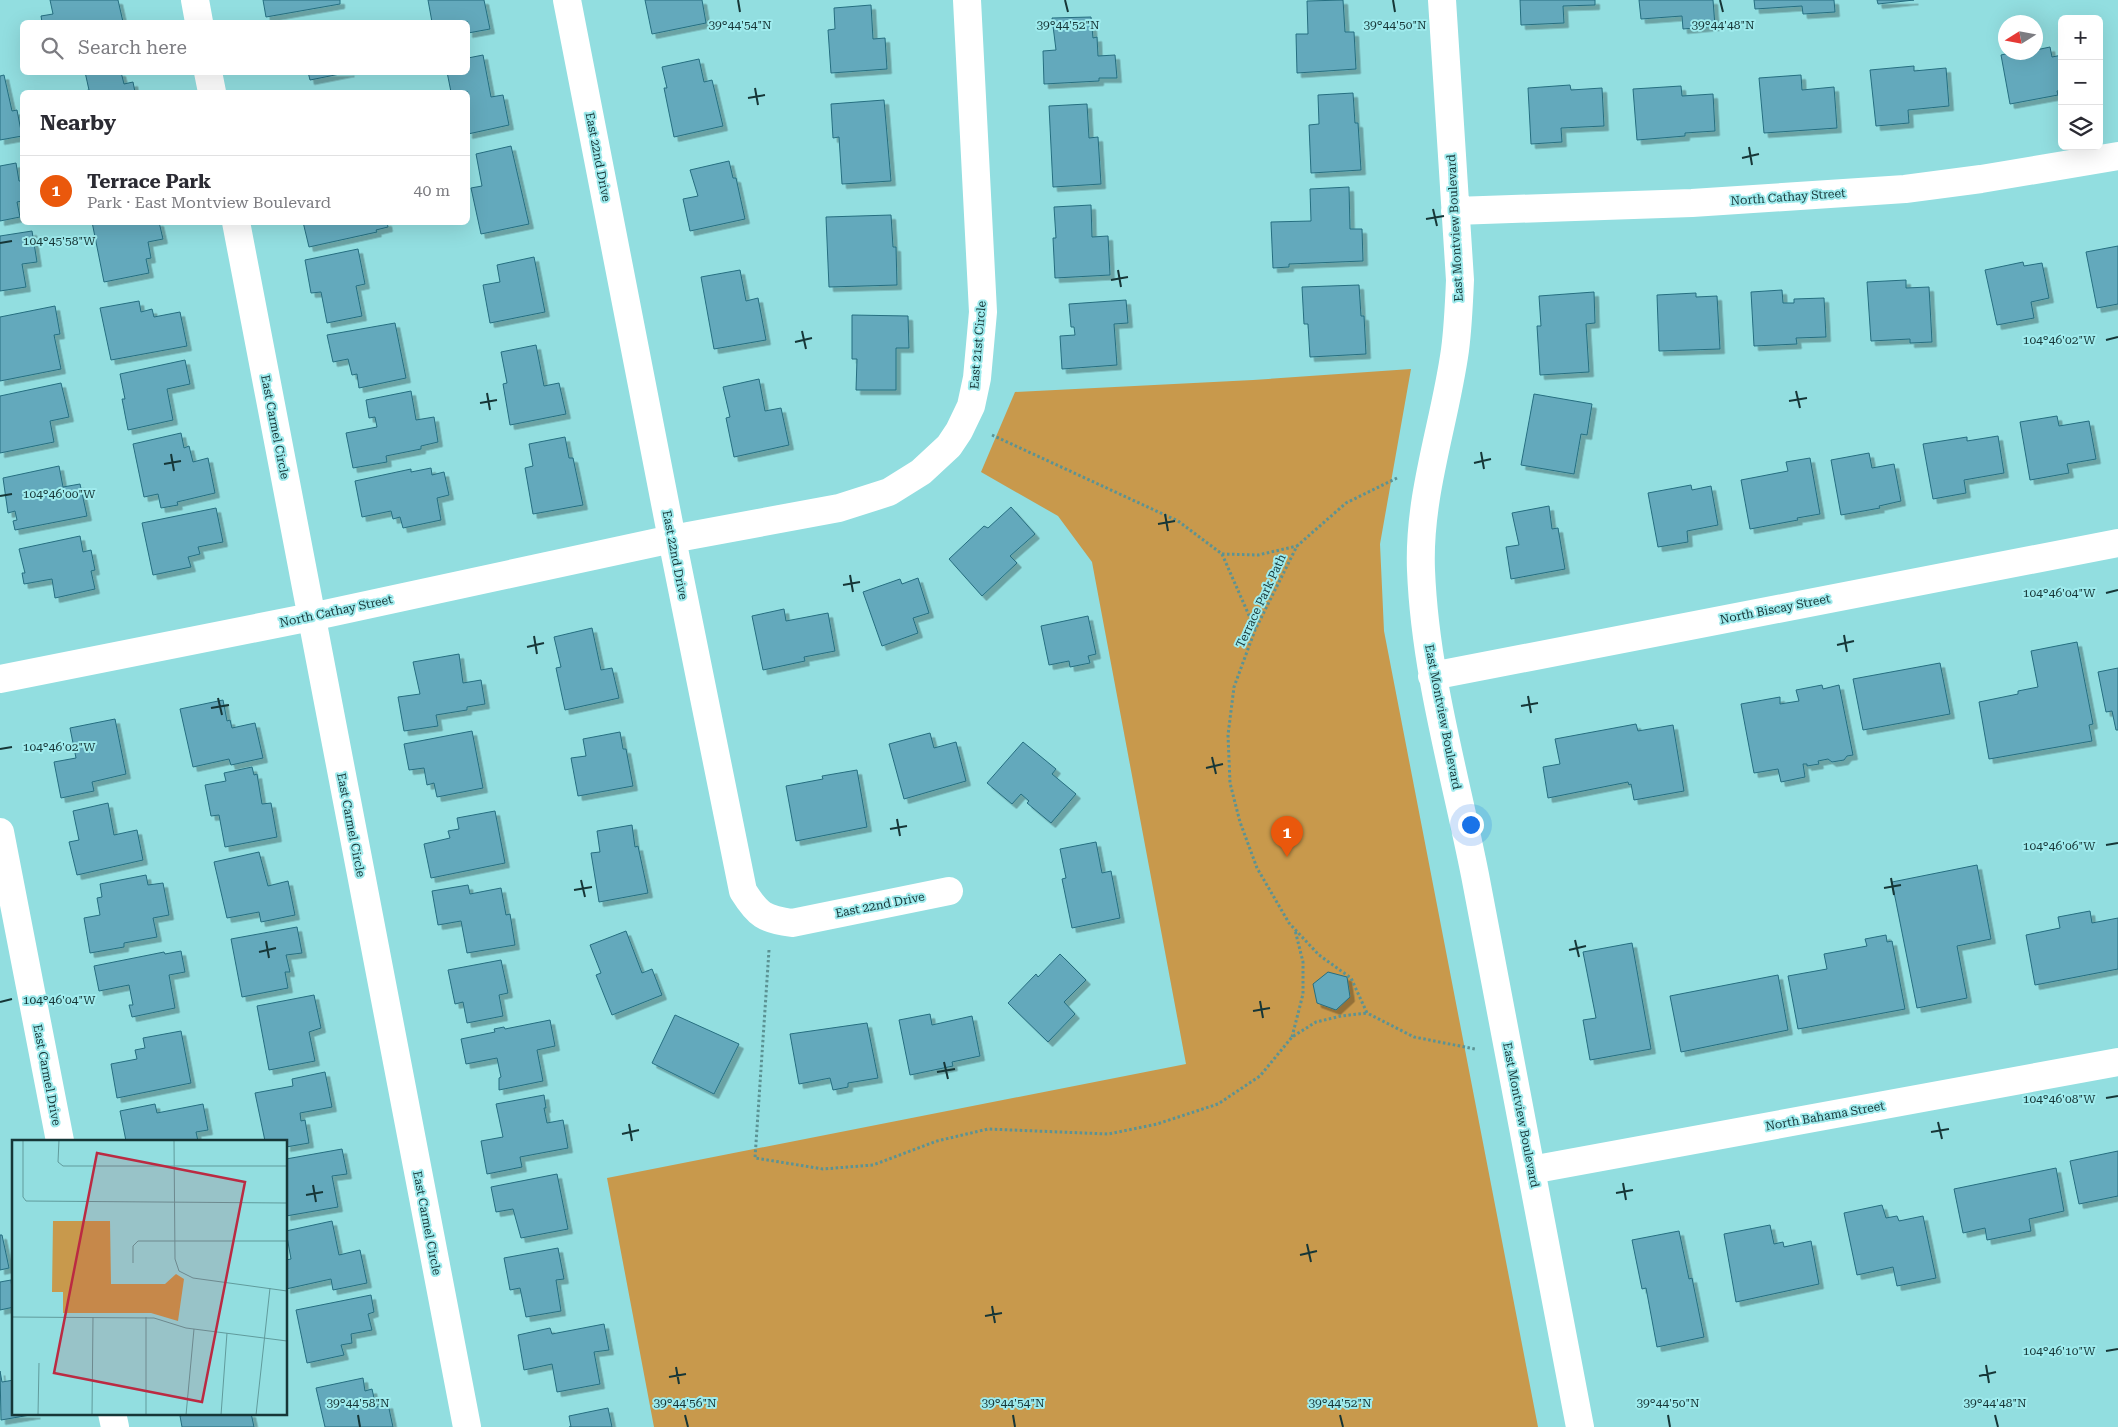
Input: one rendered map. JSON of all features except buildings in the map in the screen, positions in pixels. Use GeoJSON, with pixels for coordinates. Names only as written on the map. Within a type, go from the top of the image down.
{"type":"FeatureCollection","features":[{"type":"Feature","properties":{"kind":"street"},"geometry":{"type":"LineString","coordinates":[[194,0],[199,20]]}},
{"type":"Feature","properties":{"kind":"street","name":"East 22nd Drive"},"geometry":{"type":"LineString","coordinates":[[568,0],[742,891],[754,908],[771,920],[792,923],[949,891]]}},
{"type":"Feature","properties":{"kind":"street","name":"East 21st Circle"},"geometry":{"type":"LineString","coordinates":[[672,539],[839,508],[889,492],[928,466],[948,446],[963,422],[971,406],[977,378],[982,312],[968,0]]}},
{"type":"Feature","properties":{"kind":"street","name":"East Montview Boulevard"},"geometry":{"type":"LineString","coordinates":[[1442,0],[1460,280],[1459,317],[1455,352],[1429,481],[1421,534],[1421,568],[1432,676],[1472,860],[1580,1427]]}},
{"type":"Feature","properties":{"kind":"street"},"geometry":{"type":"LineString","coordinates":[[209,75],[212,90]]}},
{"type":"Feature","properties":{"kind":"street","name":"North Cathay Street"},"geometry":{"type":"LineString","coordinates":[[1455,211],[1692,203],[1905,189],[1981,179],[2118,156]]}},
{"type":"Feature","properties":{"kind":"street","name":"East Carmel Circle"},"geometry":{"type":"LineString","coordinates":[[237,225],[466,1427]]}},
{"type":"Feature","properties":{"kind":"street","name":"North Cathay Street"},"geometry":{"type":"LineString","coordinates":[[0,679],[311,617],[672,539]]}},
{"type":"Feature","properties":{"kind":"street","name":"North Biscay Street"},"geometry":{"type":"LineString","coordinates":[[1432,676],[2118,543]]}},
{"type":"Feature","properties":{"kind":"street","name":"East Carmel Drive"},"geometry":{"type":"LineString","coordinates":[[0,832],[60,1140]]}},
{"type":"Feature","properties":{"kind":"street","name":"North Bahama Street"},"geometry":{"type":"LineString","coordinates":[[1531,1170],[2118,1062]]}},
{"type":"Feature","properties":{"kind":"street"},"geometry":{"type":"LineString","coordinates":[[112,1414],[115,1427]]}},
{"type":"Feature","properties":{"kind":"path"},"geometry":{"type":"LineString","coordinates":[[963,422],[1178,521],[1222,554],[1255,630]]}},
{"type":"Feature","properties":{"kind":"path","name":"Terrace Park Path"},"geometry":{"type":"LineString","coordinates":[[1367,1013],[1351,978],[1319,955],[1295,930],[1257,868],[1240,822],[1230,783],[1228,735],[1234,686],[1255,630],[1297,546],[1346,503],[1403,475],[1429,481]]}},
{"type":"Feature","properties":{"kind":"path"},"geometry":{"type":"LineString","coordinates":[[1222,554],[1258,554],[1297,546]]}},
{"type":"Feature","properties":{"kind":"path"},"geometry":{"type":"LineString","coordinates":[[771,920],[755,1158],[822,1169],[873,1165],[937,1141],[988,1129],[1108,1134],[1157,1124],[1218,1104],[1260,1076],[1292,1037],[1316,1022],[1341,1016],[1367,1013],[1414,1037],[1474,1049],[1509,1053]]}},
{"type":"Feature","properties":{"kind":"path"},"geometry":{"type":"LineString","coordinates":[[1292,1037],[1303,994],[1303,962],[1295,930]]}},
{"type":"Feature","properties":{"kind":"shaded area"},"geometry":{"type":"Polygon","coordinates":[[[1411,369],[1380,544],[1384,631],[1538,1427],[654,1427],[607,1178],[1186,1064],[1092,562],[1058,516],[981,472],[1015,392],[1253,380],[1411,369]]]}},
{"type":"Feature","properties":{"kind":"place","name":"Terrace Park"},"geometry":{"type":"Point","coordinates":[1287,857]}}]}
